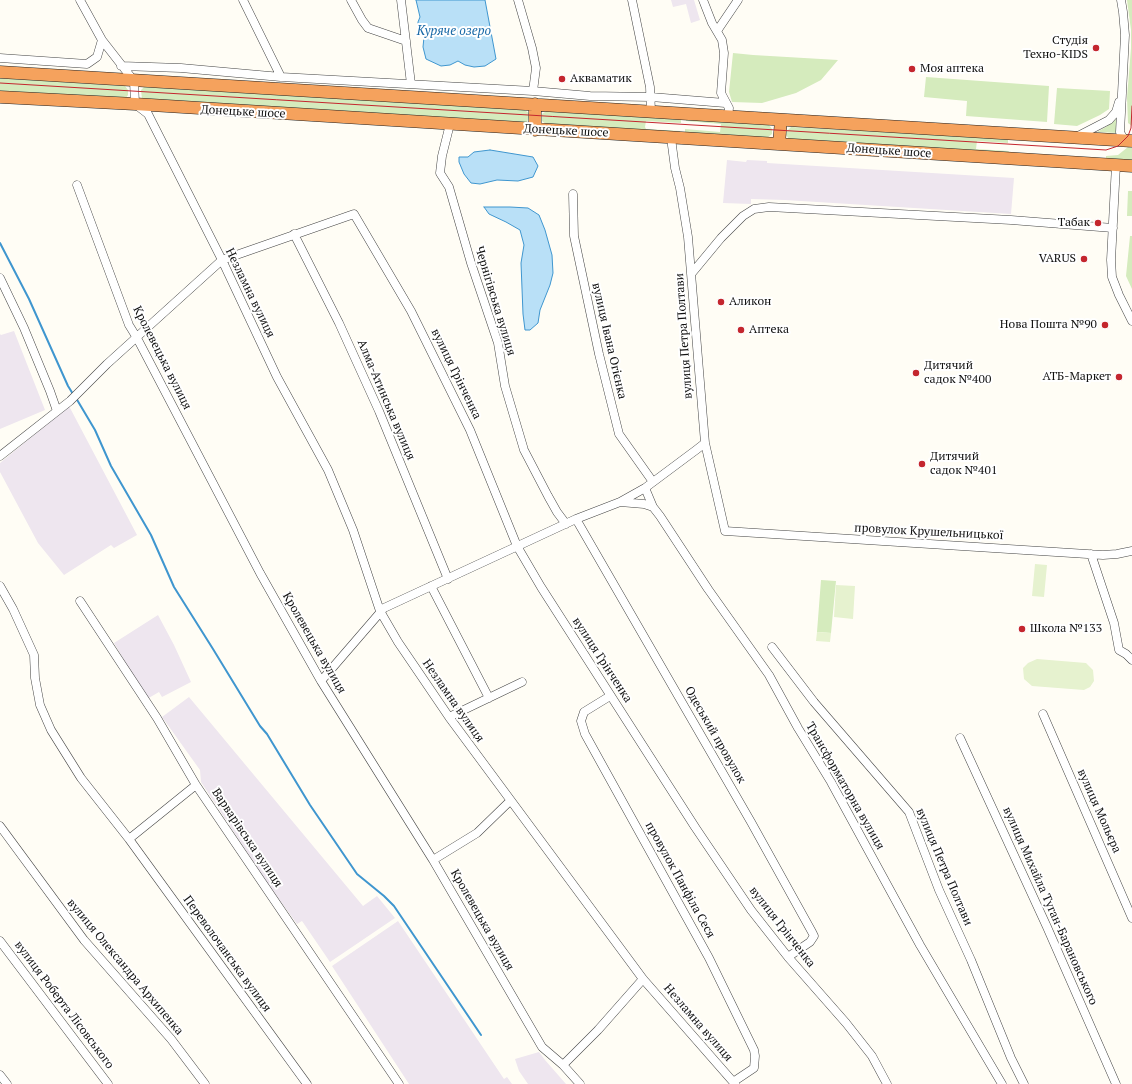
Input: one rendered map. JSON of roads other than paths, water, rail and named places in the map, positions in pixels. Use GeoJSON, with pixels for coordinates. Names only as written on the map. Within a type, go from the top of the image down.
{"type":"FeatureCollection","features":[{"type":"Feature","properties":{"kind":"highway","name":"Донецьке шосе"},"geometry":{"type":"LineString","coordinates":[[0,72],[1129,140]]}},
{"type":"Feature","properties":{"kind":"highway","name":"Донецьке шосе"},"geometry":{"type":"LineString","coordinates":[[0,97],[135,104],[1132,166]]}},
{"type":"Feature","properties":{"kind":"highway"},"geometry":{"type":"LineString","coordinates":[[535,104],[535,130]]}},
{"type":"Feature","properties":{"kind":"highway"},"geometry":{"type":"LineString","coordinates":[[780,144],[781,120]]}},
{"type":"Feature","properties":{"kind":"street"},"geometry":{"type":"LineString","coordinates":[[80,0],[102,40],[134,81],[135,104]]}},
{"type":"Feature","properties":{"kind":"street"},"geometry":{"type":"LineString","coordinates":[[243,0],[281,77]]}},
{"type":"Feature","properties":{"kind":"street"},"geometry":{"type":"LineString","coordinates":[[351,0],[368,28],[406,41]]}},
{"type":"Feature","properties":{"kind":"street"},"geometry":{"type":"LineString","coordinates":[[401,0],[411,84]]}},
{"type":"Feature","properties":{"kind":"street"},"geometry":{"type":"LineString","coordinates":[[518,0],[532,48],[536,68],[533,91]]}},
{"type":"Feature","properties":{"kind":"street"},"geometry":{"type":"LineString","coordinates":[[632,0],[651,96],[651,112]]}},
{"type":"Feature","properties":{"kind":"street"},"geometry":{"type":"LineString","coordinates":[[703,0],[712,23],[722,40],[724,52],[721,93],[729,108],[728,116]]}},
{"type":"Feature","properties":{"kind":"street"},"geometry":{"type":"LineString","coordinates":[[717,31],[738,0]]}},
{"type":"Feature","properties":{"kind":"street"},"geometry":{"type":"LineString","coordinates":[[1121,0],[1124,29],[1120,132],[1122,136],[1129,140]]}},
{"type":"Feature","properties":{"kind":"street"},"geometry":{"type":"LineString","coordinates":[[0,58],[87,64],[97,57],[102,40]]}},
{"type":"Feature","properties":{"kind":"street"},"geometry":{"type":"LineString","coordinates":[[121,66],[181,68],[281,77],[533,91],[590,96],[651,96],[725,102]]}},
{"type":"Feature","properties":{"kind":"street"},"geometry":{"type":"LineString","coordinates":[[423,98],[424,85]]}},
{"type":"Feature","properties":{"kind":"street"},"geometry":{"type":"LineString","coordinates":[[1076,137],[1109,120],[1116,112],[1121,96]]}},
{"type":"Feature","properties":{"kind":"street","name":"Незламна вулиця"},"geometry":{"type":"LineString","coordinates":[[135,104],[148,114],[222,260],[277,377],[328,470],[353,530],[380,611],[398,642],[449,717],[510,801],[643,979],[734,1083]]}},
{"type":"Feature","properties":{"kind":"street","name":"Чернігівська вулиця"},"geometry":{"type":"LineString","coordinates":[[450,124],[442,156],[440,173],[449,187],[471,263],[498,343],[505,386],[524,450],[557,512],[566,524]]}},
{"type":"Feature","properties":{"kind":"street","name":"вулиця Петра Полтави"},"geometry":{"type":"LineString","coordinates":[[671,138],[688,237],[692,273],[704,443],[725,531]]}},
{"type":"Feature","properties":{"kind":"street"},"geometry":{"type":"LineString","coordinates":[[1116,165],[1112,277],[1132,321]]}},
{"type":"Feature","properties":{"kind":"street","name":"Кролевецька вулиця"},"geometry":{"type":"LineString","coordinates":[[77,185],[129,325],[260,574],[321,681],[433,860],[542,1048],[563,1065],[580,1084]]}},
{"type":"Feature","properties":{"kind":"street","name":"вулиця Івана Огієнка"},"geometry":{"type":"LineString","coordinates":[[574,194],[574,236],[599,354],[619,434],[653,482]]}},
{"type":"Feature","properties":{"kind":"street"},"geometry":{"type":"LineString","coordinates":[[692,273],[721,238],[743,216],[754,209],[769,207],[1011,220],[1113,228]]}},
{"type":"Feature","properties":{"kind":"street","name":"вулиця Грінченка"},"geometry":{"type":"LineString","coordinates":[[294,234],[354,214],[415,318],[470,430],[517,546],[541,587],[694,827],[751,910],[788,957],[846,1023],[872,1056],[887,1084]]}},
{"type":"Feature","properties":{"kind":"street"},"geometry":{"type":"LineString","coordinates":[[0,456],[70,402],[107,364],[222,260],[294,234]]}},
{"type":"Feature","properties":{"kind":"street","name":"Алма-Атинська вулиця"},"geometry":{"type":"LineString","coordinates":[[294,234],[339,322],[376,404],[448,579]]}},
{"type":"Feature","properties":{"kind":"street"},"geometry":{"type":"LineString","coordinates":[[0,278],[24,328],[57,411]]}},
{"type":"Feature","properties":{"kind":"street"},"geometry":{"type":"LineString","coordinates":[[321,681],[384,608],[576,519],[620,502],[645,488],[704,443]]}},
{"type":"Feature","properties":{"kind":"street","name":"Трансформаторна вулиця"},"geometry":{"type":"LineString","coordinates":[[645,488],[653,508],[769,675],[798,728],[831,782],[920,946],[1002,1084]]}},
{"type":"Feature","properties":{"kind":"street"},"geometry":{"type":"LineString","coordinates":[[620,502],[644,504],[653,508]]}},
{"type":"Feature","properties":{"kind":"street","name":"Одеський провулок"},"geometry":{"type":"LineString","coordinates":[[576,519],[751,822],[814,936],[810,942],[788,957]]}},
{"type":"Feature","properties":{"kind":"street","name":"провулок Крушельницької"},"geometry":{"type":"LineString","coordinates":[[725,531],[1091,554],[1103,556],[1132,551]]}},
{"type":"Feature","properties":{"kind":"street"},"geometry":{"type":"LineString","coordinates":[[1091,554],[1114,623],[1119,650],[1132,660]]}},
{"type":"Feature","properties":{"kind":"street","name":"Переволочанська вулиця"},"geometry":{"type":"LineString","coordinates":[[0,586],[13,609],[34,655],[35,678],[40,704],[52,730],[81,778],[129,839],[307,1084]]}},
{"type":"Feature","properties":{"kind":"street"},"geometry":{"type":"LineString","coordinates":[[431,586],[489,698]]}},
{"type":"Feature","properties":{"kind":"street","name":"Варварівська вулиця"},"geometry":{"type":"LineString","coordinates":[[80,601],[157,718],[196,785],[399,1084]]}},
{"type":"Feature","properties":{"kind":"street","name":"вулиця Петра Полтави"},"geometry":{"type":"LineString","coordinates":[[772,647],[814,702],[908,812],[939,890],[971,960],[1011,1058],[1024,1084]]}},
{"type":"Feature","properties":{"kind":"street"},"geometry":{"type":"LineString","coordinates":[[449,717],[522,682]]}},
{"type":"Feature","properties":{"kind":"street","name":"провулок Панфіла Сеся"},"geometry":{"type":"LineString","coordinates":[[610,696],[584,712],[581,721],[585,734],[709,958],[754,1050],[754,1068],[734,1083]]}},
{"type":"Feature","properties":{"kind":"street","name":"вулиця Мольєра"},"geometry":{"type":"LineString","coordinates":[[1043,714],[1132,918]]}},
{"type":"Feature","properties":{"kind":"street","name":"вулиця Михайла Туган-Барановського"},"geometry":{"type":"LineString","coordinates":[[960,738],[1047,927],[1116,1084]]}},
{"type":"Feature","properties":{"kind":"street"},"geometry":{"type":"LineString","coordinates":[[129,839],[196,785]]}},
{"type":"Feature","properties":{"kind":"street"},"geometry":{"type":"LineString","coordinates":[[433,860],[477,833],[510,801]]}},
{"type":"Feature","properties":{"kind":"street","name":"вулиця Олександра Архипенка"},"geometry":{"type":"LineString","coordinates":[[0,826],[84,940],[171,1039],[205,1084]]}},
{"type":"Feature","properties":{"kind":"street","name":"вулиця Роберта Лісовського"},"geometry":{"type":"LineString","coordinates":[[0,941],[108,1084]]}},
{"type":"Feature","properties":{"kind":"street"},"geometry":{"type":"LineString","coordinates":[[563,1065],[598,1030],[643,979]]}},
{"type":"Feature","properties":{"kind":"street"},"geometry":{"type":"LineString","coordinates":[[0,1075],[7,1084]]}},
{"type":"Feature","properties":{"kind":"water","name":"Куряче озеро"},"geometry":{"type":"Polygon","coordinates":[[[416,0],[485,0],[496,59],[485,66],[474,67],[465,65],[458,61],[450,65],[441,66],[426,59],[423,47],[424,37],[418,29],[420,17],[416,0]]]}},
{"type":"Feature","properties":{"kind":"water"},"geometry":{"type":"Polygon","coordinates":[[[490,150],[533,157],[538,166],[533,177],[518,181],[497,180],[480,184],[471,183],[464,174],[459,162],[459,157],[468,157],[474,152],[490,150]]]}},
{"type":"Feature","properties":{"kind":"water"},"geometry":{"type":"Polygon","coordinates":[[[484,207],[528,208],[539,215],[545,230],[552,255],[553,273],[540,310],[538,323],[530,330],[525,330],[523,314],[521,263],[524,245],[520,230],[489,214],[484,207]]]}},
{"type":"Feature","properties":{"kind":"waterway"},"geometry":{"type":"LineString","coordinates":[[0,243],[29,299],[73,394]]}},
{"type":"Feature","properties":{"kind":"waterway"},"geometry":{"type":"LineString","coordinates":[[76,398],[95,430],[111,466],[151,535],[174,587],[310,805],[357,874],[394,906],[481,1035]]}},
{"type":"Feature","properties":{"kind":"tram line"},"geometry":{"type":"LineString","coordinates":[[0,83],[1106,150],[1118,146],[1128,136],[1131,128],[1132,106]]}},
{"type":"Feature","properties":{"kind":"place","name":"Студія Техно-KIDS"},"geometry":{"type":"Point","coordinates":[1096,48]}},
{"type":"Feature","properties":{"kind":"place","name":"Моя аптека"},"geometry":{"type":"Point","coordinates":[912,69]}},
{"type":"Feature","properties":{"kind":"place","name":"Акваматик"},"geometry":{"type":"Point","coordinates":[562,79]}},
{"type":"Feature","properties":{"kind":"place","name":"Табак"},"geometry":{"type":"Point","coordinates":[1098,223]}},
{"type":"Feature","properties":{"kind":"place","name":"VARUS"},"geometry":{"type":"Point","coordinates":[1084,259]}},
{"type":"Feature","properties":{"kind":"place","name":"Аликон"},"geometry":{"type":"Point","coordinates":[721,302]}},
{"type":"Feature","properties":{"kind":"place","name":"Нова Пошта №90"},"geometry":{"type":"Point","coordinates":[1105,325]}},
{"type":"Feature","properties":{"kind":"place","name":"Аптека"},"geometry":{"type":"Point","coordinates":[741,330]}},
{"type":"Feature","properties":{"kind":"place","name":"Дитячий садок №400"},"geometry":{"type":"Point","coordinates":[916,373]}},
{"type":"Feature","properties":{"kind":"place","name":"АТБ-Маркет"},"geometry":{"type":"Point","coordinates":[1119,377]}},
{"type":"Feature","properties":{"kind":"place","name":"Дитячий садок №401"},"geometry":{"type":"Point","coordinates":[922,464]}},
{"type":"Feature","properties":{"kind":"place","name":"Школа №133"},"geometry":{"type":"Point","coordinates":[1022,629]}}]}
